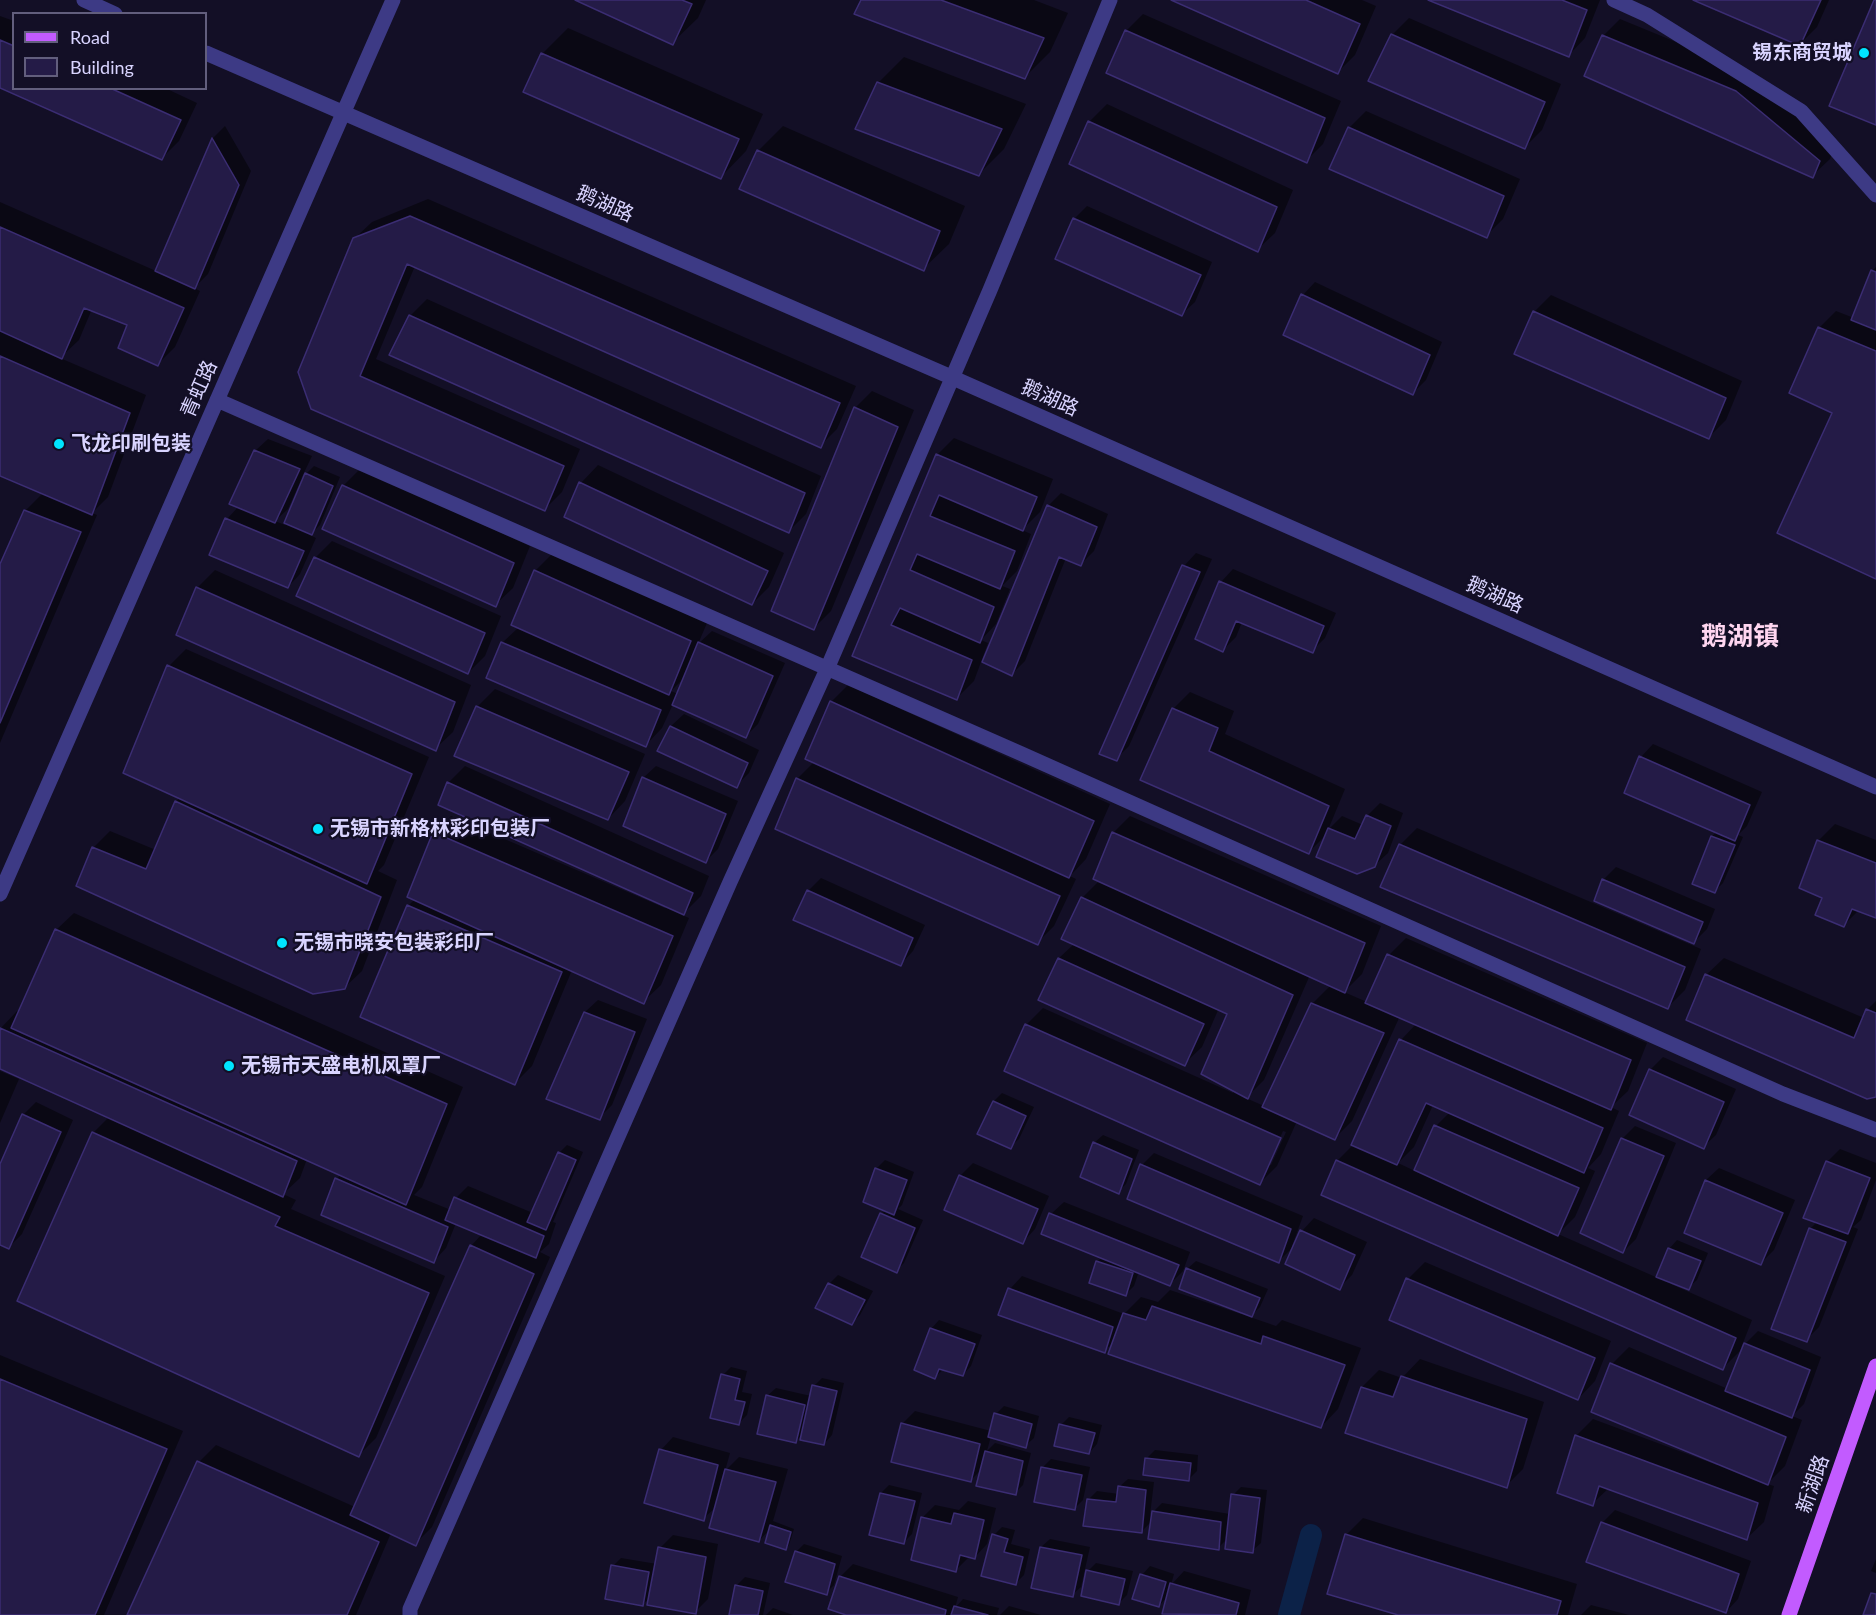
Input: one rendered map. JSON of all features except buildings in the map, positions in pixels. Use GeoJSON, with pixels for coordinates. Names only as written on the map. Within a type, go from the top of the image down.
{"type":"FeatureCollection","features":[{"type":"Feature","properties":{"kind":"main road","name":"新湖路"},"geometry":{"type":"LineString","coordinates":[[1789,1615],[1876,1366]]}},
{"type":"Feature","properties":{"kind":"street"},"geometry":{"type":"LineString","coordinates":[[84,0],[111,12]]}},
{"type":"Feature","properties":{"kind":"street","name":"青虹路"},"geometry":{"type":"LineString","coordinates":[[0,894],[393,0]]}},
{"type":"Feature","properties":{"kind":"street"},"geometry":{"type":"LineString","coordinates":[[410,1615],[410,1609],[544,1305],[827,669],[990,290],[1110,0]]}},
{"type":"Feature","properties":{"kind":"street"},"geometry":{"type":"LineString","coordinates":[[1614,0],[1647,15],[1801,111],[1876,195]]}},
{"type":"Feature","properties":{"kind":"street","name":"鹅湖路"},"geometry":{"type":"LineString","coordinates":[[207,53],[951,377],[1876,787]]}},
{"type":"Feature","properties":{"kind":"street"},"geometry":{"type":"LineString","coordinates":[[217,400],[1783,1094],[1876,1130]]}},
{"type":"Feature","properties":{"kind":"waterway"},"geometry":{"type":"LineString","coordinates":[[1289,1615],[1311,1535]]}},
{"type":"Feature","properties":{"kind":"place","name":"锡东商贸城"},"geometry":{"type":"Point","coordinates":[1864,53]}},
{"type":"Feature","properties":{"kind":"place","name":"飞龙印刷包装"},"geometry":{"type":"Point","coordinates":[59,444]}},
{"type":"Feature","properties":{"kind":"place","name":"无锡市新格林彩印包装厂"},"geometry":{"type":"Point","coordinates":[318,829]}},
{"type":"Feature","properties":{"kind":"place","name":"无锡市晓安包装彩印厂"},"geometry":{"type":"Point","coordinates":[282,943]}},
{"type":"Feature","properties":{"kind":"place","name":"无锡市天盛电机风罩厂"},"geometry":{"type":"Point","coordinates":[229,1066]}},
{"type":"Feature","properties":{"kind":"district","name":"鹅湖镇"},"geometry":{"type":"Point","coordinates":[1740,637]}}]}
